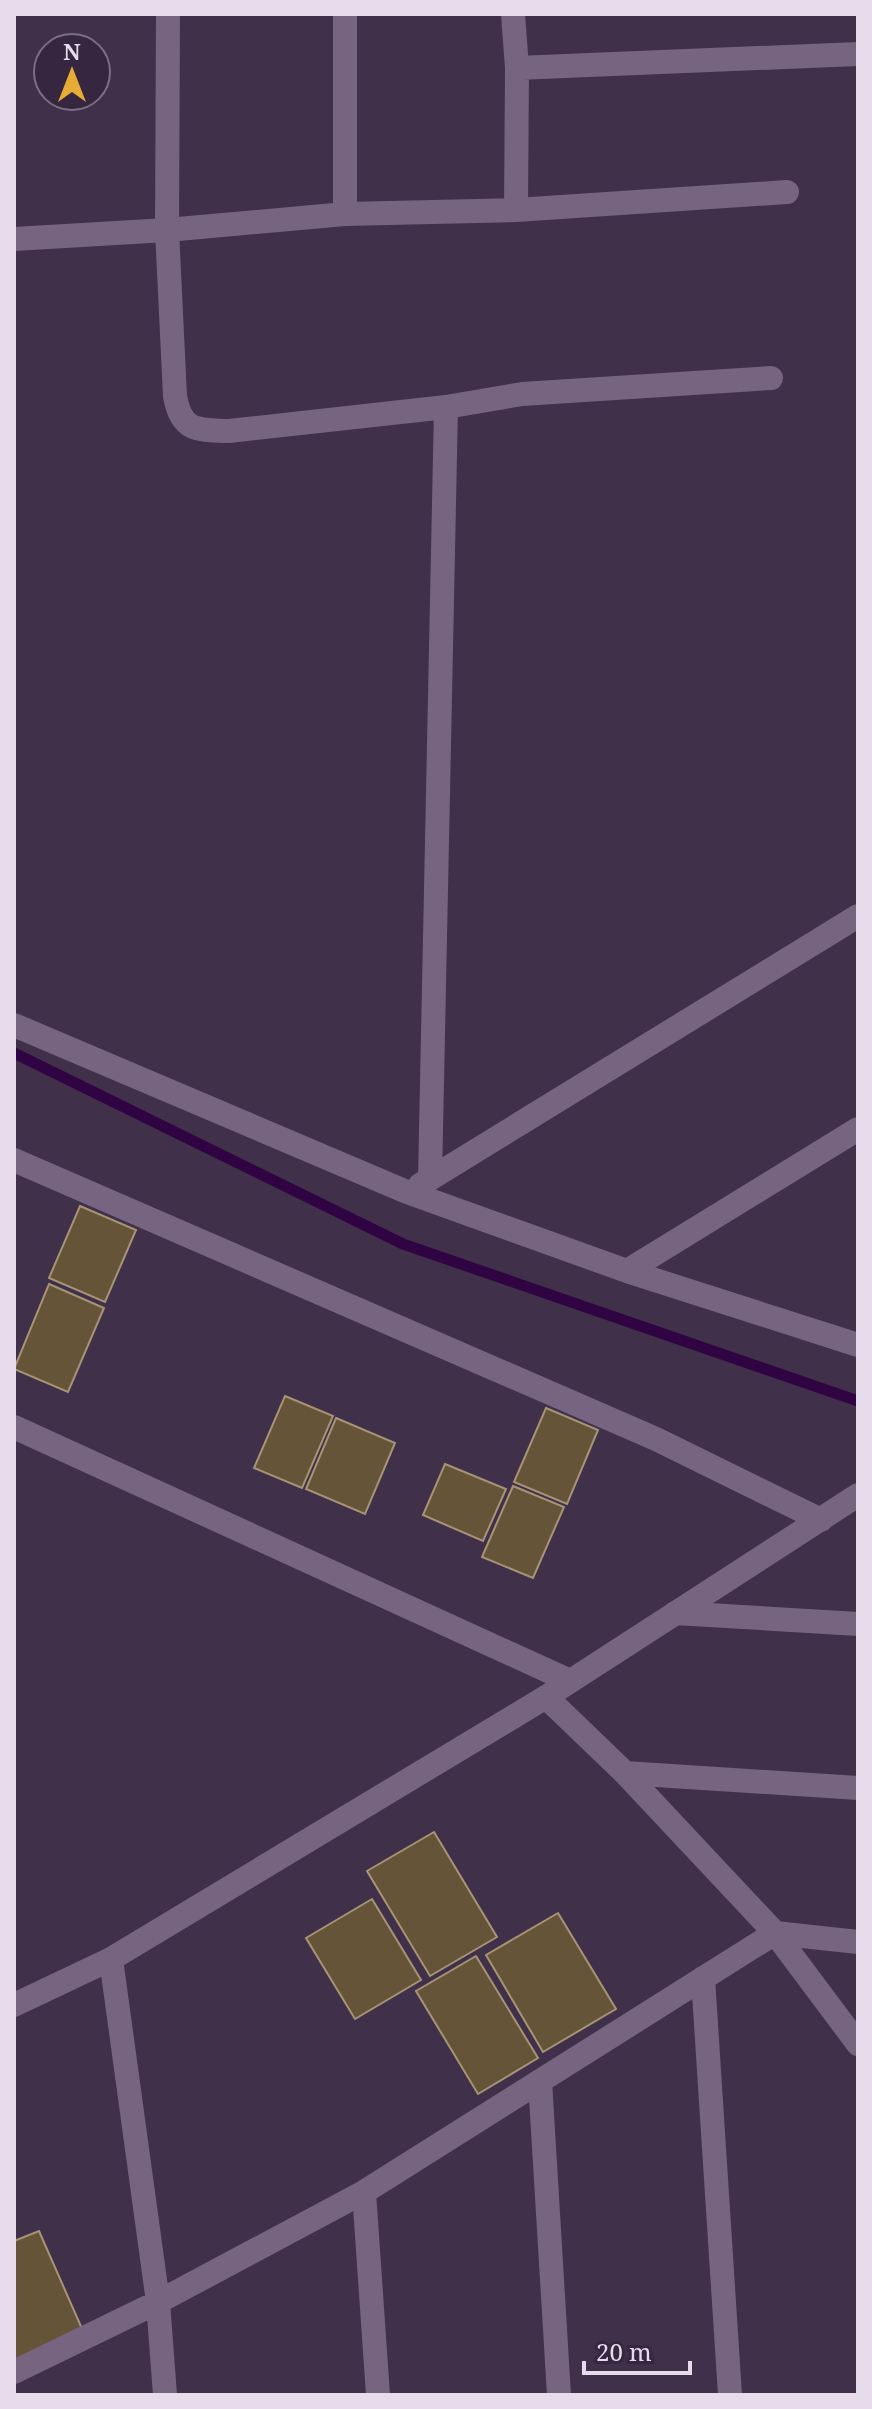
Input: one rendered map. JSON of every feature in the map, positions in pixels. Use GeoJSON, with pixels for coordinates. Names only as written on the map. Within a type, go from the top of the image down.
{"type":"FeatureCollection","features":[{"type":"Feature","properties":{"kind":"street"},"geometry":{"type":"LineString","coordinates":[[168,14],[167,230],[175,396],[178,414],[186,424],[199,430],[229,431],[446,407],[522,394],[771,378]]}},
{"type":"Feature","properties":{"kind":"street"},"geometry":{"type":"LineString","coordinates":[[345,14],[345,214]]}},
{"type":"Feature","properties":{"kind":"street"},"geometry":{"type":"LineString","coordinates":[[513,14],[517,68],[516,210]]}},
{"type":"Feature","properties":{"kind":"street"},"geometry":{"type":"LineString","coordinates":[[517,68],[858,54]]}},
{"type":"Feature","properties":{"kind":"street"},"geometry":{"type":"LineString","coordinates":[[14,239],[167,230],[345,214],[516,210],[787,192]]}},
{"type":"Feature","properties":{"kind":"street"},"geometry":{"type":"LineString","coordinates":[[430,1179],[446,407]]}},
{"type":"Feature","properties":{"kind":"street"},"geometry":{"type":"LineString","coordinates":[[407,1192],[858,916]]}},
{"type":"Feature","properties":{"kind":"street"},"geometry":{"type":"LineString","coordinates":[[14,1025],[407,1192],[627,1271],[858,1345]]}},
{"type":"Feature","properties":{"kind":"street"},"geometry":{"type":"LineString","coordinates":[[627,1271],[858,1129]]}},
{"type":"Feature","properties":{"kind":"street"},"geometry":{"type":"LineString","coordinates":[[14,1160],[656,1439],[821,1520]]}},
{"type":"Feature","properties":{"kind":"street"},"geometry":{"type":"LineString","coordinates":[[14,1427],[570,1681]]}},
{"type":"Feature","properties":{"kind":"street"},"geometry":{"type":"LineString","coordinates":[[14,2005],[111,1959],[546,1697],[858,1495]]}},
{"type":"Feature","properties":{"kind":"street"},"geometry":{"type":"LineString","coordinates":[[675,1613],[858,1624]]}},
{"type":"Feature","properties":{"kind":"street"},"geometry":{"type":"LineString","coordinates":[[546,1697],[625,1773],[775,1933],[858,2044]]}},
{"type":"Feature","properties":{"kind":"street"},"geometry":{"type":"LineString","coordinates":[[625,1773],[858,1788]]}},
{"type":"Feature","properties":{"kind":"street"},"geometry":{"type":"LineString","coordinates":[[14,2372],[158,2302],[364,2192],[775,1933],[858,1942]]}},
{"type":"Feature","properties":{"kind":"street"},"geometry":{"type":"LineString","coordinates":[[111,1959],[158,2302],[165,2395]]}},
{"type":"Feature","properties":{"kind":"street"},"geometry":{"type":"LineString","coordinates":[[703,1978],[730,2395]]}},
{"type":"Feature","properties":{"kind":"street"},"geometry":{"type":"LineString","coordinates":[[540,2081],[559,2395]]}},
{"type":"Feature","properties":{"kind":"street"},"geometry":{"type":"LineString","coordinates":[[364,2192],[378,2395]]}},
{"type":"Feature","properties":{"kind":"building"},"geometry":{"type":"Polygon","coordinates":[[[80,1206],[136,1230],[105,1302],[49,1278],[80,1206]]]}},
{"type":"Feature","properties":{"kind":"building"},"geometry":{"type":"Polygon","coordinates":[[[49,1284],[104,1308],[68,1392],[14,1369],[49,1284]]]}},
{"type":"Feature","properties":{"kind":"building"},"geometry":{"type":"Polygon","coordinates":[[[285,1396],[333,1416],[302,1488],[254,1468],[285,1396]]]}},
{"type":"Feature","properties":{"kind":"building"},"geometry":{"type":"Polygon","coordinates":[[[546,1408],[598,1430],[567,1504],[514,1482],[546,1408]]]}},
{"type":"Feature","properties":{"kind":"building"},"geometry":{"type":"Polygon","coordinates":[[[336,1418],[395,1443],[365,1514],[306,1489],[336,1418]]]}},
{"type":"Feature","properties":{"kind":"building"},"geometry":{"type":"Polygon","coordinates":[[[445,1464],[506,1489],[483,1541],[423,1515],[445,1464]]]}},
{"type":"Feature","properties":{"kind":"building"},"geometry":{"type":"Polygon","coordinates":[[[513,1486],[564,1507],[533,1578],[482,1557],[513,1486]]]}},
{"type":"Feature","properties":{"kind":"building"},"geometry":{"type":"Polygon","coordinates":[[[434,1832],[497,1937],[430,1976],[367,1871],[434,1832]]]}},
{"type":"Feature","properties":{"kind":"building"},"geometry":{"type":"Polygon","coordinates":[[[372,1899],[421,1980],[355,2019],[306,1938],[372,1899]]]}},
{"type":"Feature","properties":{"kind":"building"},"geometry":{"type":"Polygon","coordinates":[[[558,1913],[616,2009],[543,2052],[486,1955],[558,1913]]]}},
{"type":"Feature","properties":{"kind":"building"},"geometry":{"type":"Polygon","coordinates":[[[476,1956],[538,2058],[478,2094],[416,1991],[476,1956]]]}},
{"type":"Feature","properties":{"kind":"building"},"geometry":{"type":"Polygon","coordinates":[[[39,2231],[83,2331],[14,2361],[14,2241],[39,2231]]]}},
{"type":"Feature","properties":{"kind":"waterway"},"geometry":{"type":"LineString","coordinates":[[14,1053],[403,1244],[858,1401]]}}]}
